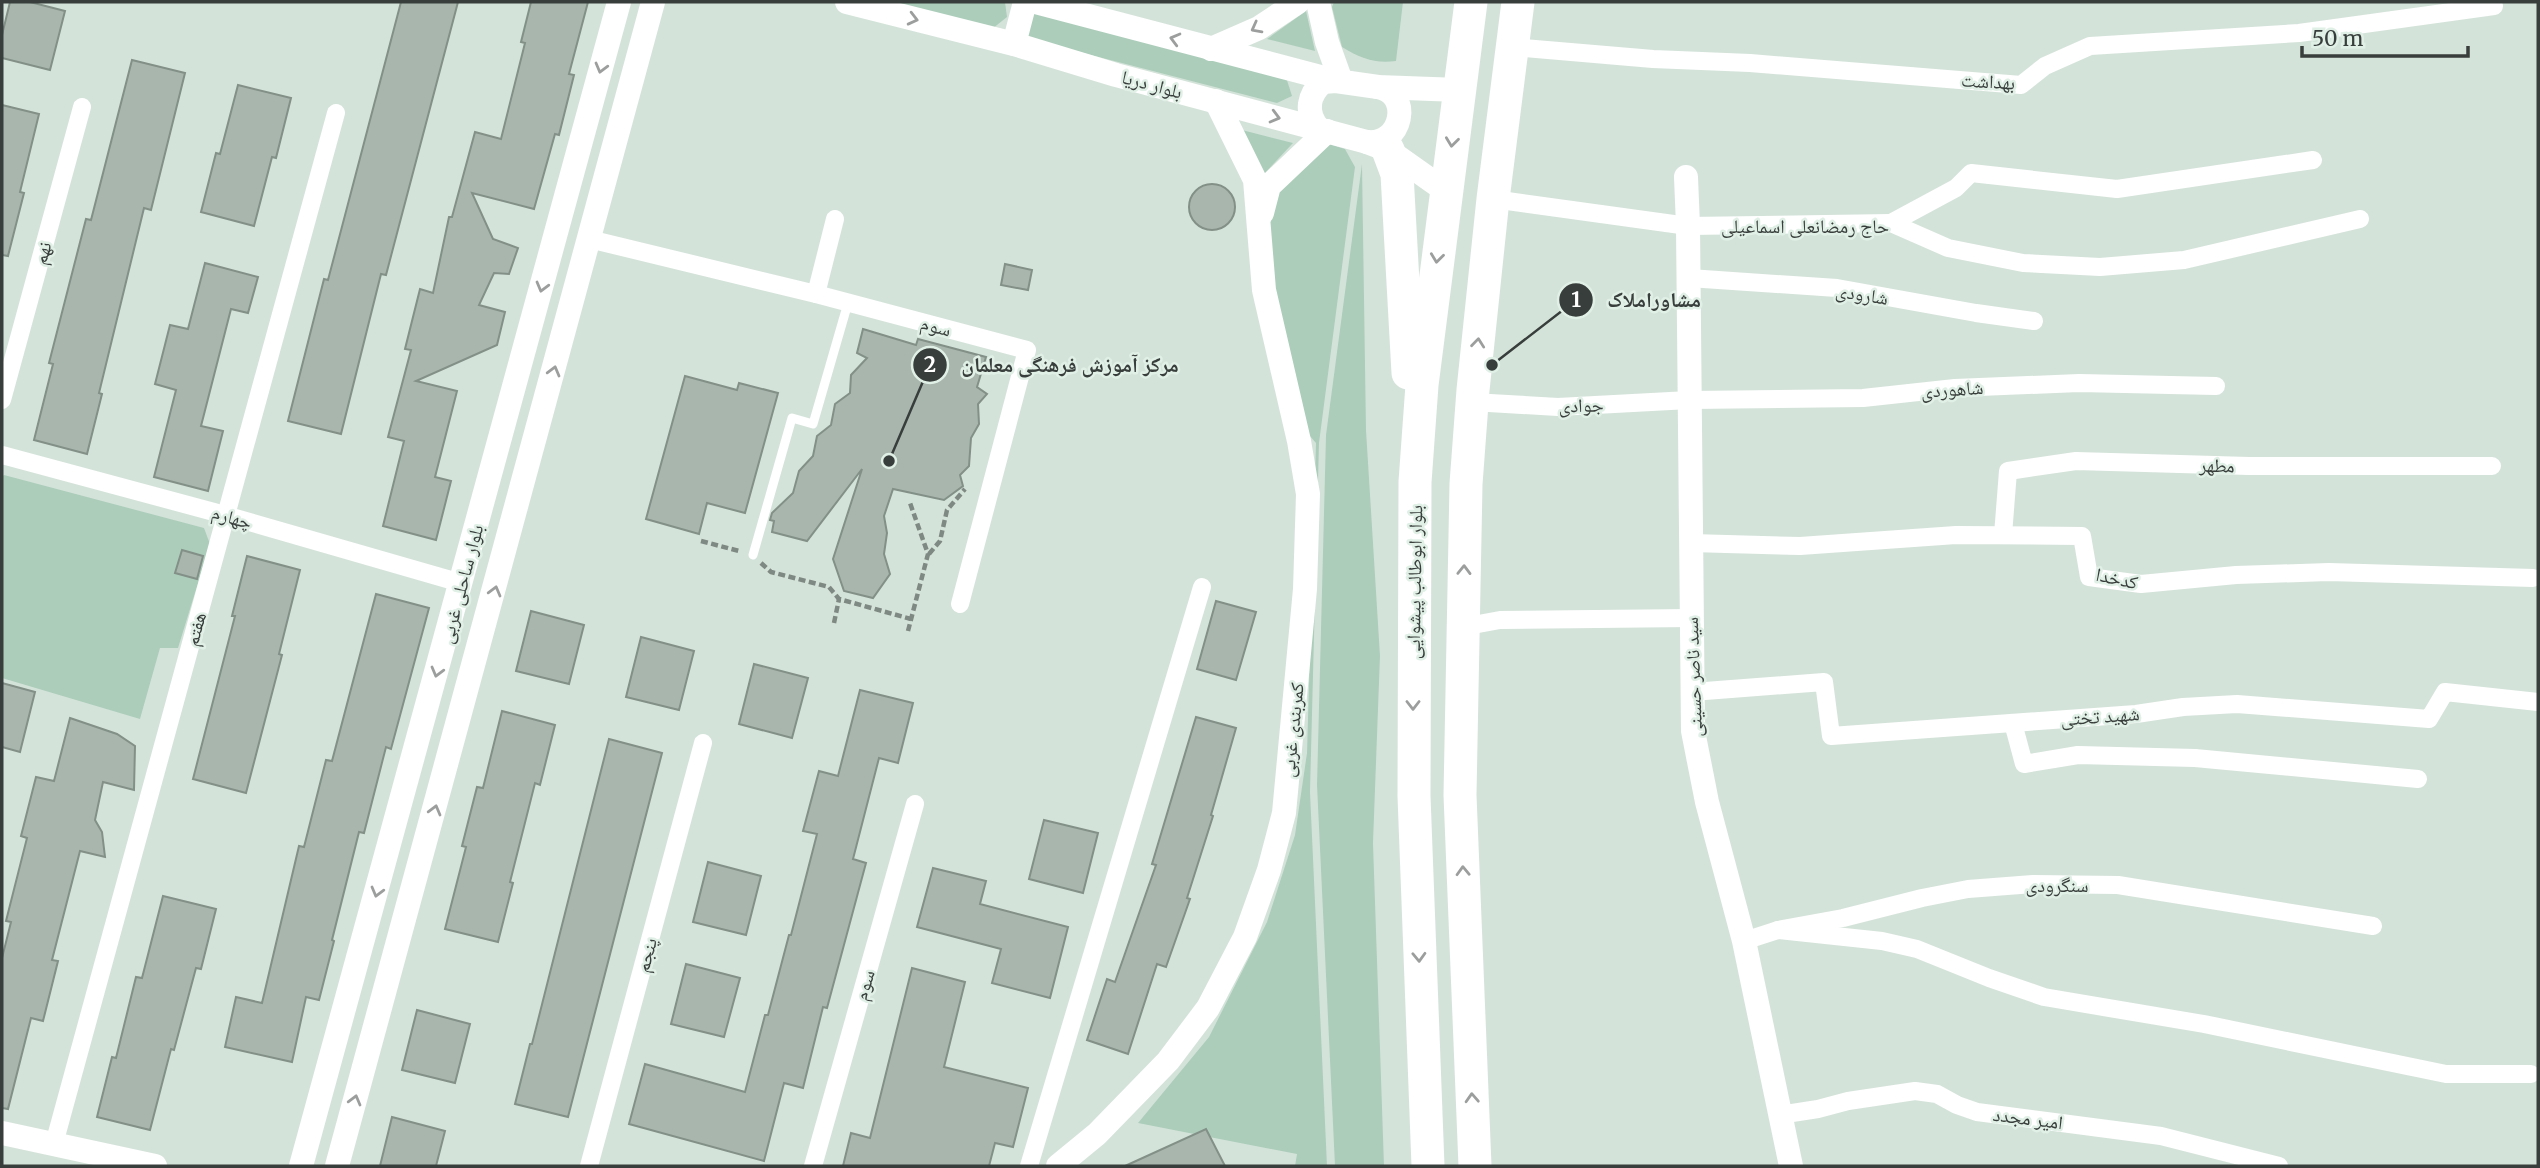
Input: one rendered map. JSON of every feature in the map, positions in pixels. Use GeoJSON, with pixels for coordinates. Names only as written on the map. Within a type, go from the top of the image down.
{"type":"FeatureCollection","features":[{"type":"Feature","properties":{"kind":"highway","name":"بلوار ابوطالب پیشوایی"},"geometry":{"type":"LineString","coordinates":[[1428,1166],[1414,796],[1415,494],[1422,385],[1471,2]]}},
{"type":"Feature","properties":{"kind":"highway"},"geometry":{"type":"LineString","coordinates":[[1475,1166],[1460,795],[1466,484],[1493,199],[1518,2]]}},
{"type":"Feature","properties":{"kind":"highway"},"geometry":{"type":"LineString","coordinates":[[1377,146],[1397,174],[1415,494]]}},
{"type":"Feature","properties":{"kind":"street","name":"بلوار ساحلی غربی"},"geometry":{"type":"LineString","coordinates":[[301,1166],[619,2]]}},
{"type":"Feature","properties":{"kind":"street","name":"بلوار ساحلی غربی"},"geometry":{"type":"LineString","coordinates":[[337,1166],[653,2]]}},
{"type":"Feature","properties":{"kind":"street","name":"بلوار دریا"},"geometry":{"type":"LineString","coordinates":[[847,2],[1014,44],[1116,75],[1377,146],[1446,191]]}},
{"type":"Feature","properties":{"kind":"street"},"geometry":{"type":"LineString","coordinates":[[1014,44],[1025,2]]}},
{"type":"Feature","properties":{"kind":"street"},"geometry":{"type":"LineString","coordinates":[[1035,2],[1339,81],[1387,89],[1394,96],[1400,115],[1397,125],[1377,146]]}},
{"type":"Feature","properties":{"kind":"street"},"geometry":{"type":"LineString","coordinates":[[1211,48],[1259,28],[1298,2]]}},
{"type":"Feature","properties":{"kind":"street"},"geometry":{"type":"LineString","coordinates":[[1318,2],[1339,81]]}},
{"type":"Feature","properties":{"kind":"street","name":"بهداشت"},"geometry":{"type":"LineString","coordinates":[[1513,47],[2021,85],[2045,66],[2090,46],[2299,33],[2494,6]]}},
{"type":"Feature","properties":{"kind":"street"},"geometry":{"type":"LineString","coordinates":[[1259,223],[1269,186],[1322,130],[1310,113],[1312,94],[1323,82],[1339,81]]}},
{"type":"Feature","properties":{"kind":"street"},"geometry":{"type":"LineString","coordinates":[[1378,87],[1459,90]]}},
{"type":"Feature","properties":{"kind":"street","name":"کمربندی غربی"},"geometry":{"type":"LineString","coordinates":[[1058,1166],[1097,1134],[1168,1061],[1208,1008],[1245,937],[1269,870],[1284,813],[1304,602],[1308,494],[1299,441],[1264,290],[1255,180],[1216,101]]}},
{"type":"Feature","properties":{"kind":"street","name":"نهم"},"geometry":{"type":"LineString","coordinates":[[2,400],[82,107]]}},
{"type":"Feature","properties":{"kind":"street","name":"هفتم"},"geometry":{"type":"LineString","coordinates":[[54,1144],[336,113]]}},
{"type":"Feature","properties":{"kind":"street"},"geometry":{"type":"LineString","coordinates":[[1891,223],[1956,188],[1971,173],[2117,189],[2313,160]]}},
{"type":"Feature","properties":{"kind":"street","name":"سید ناصر حسینی"},"geometry":{"type":"LineString","coordinates":[[1686,177],[1693,731],[1707,802],[1744,941],[1791,1166]]}},
{"type":"Feature","properties":{"kind":"street","name":"حاج رمضانعلی اسماعیلی"},"geometry":{"type":"LineString","coordinates":[[1493,199],[1688,226],[1891,223],[1948,248],[2023,263],[2100,267],[2184,260],[2360,219]]}},
{"type":"Feature","properties":{"kind":"street"},"geometry":{"type":"LineString","coordinates":[[816,294],[835,219]]}},
{"type":"Feature","properties":{"kind":"street"},"geometry":{"type":"LineString","coordinates":[[558,230],[589,239]]}},
{"type":"Feature","properties":{"kind":"street","name":"سوم"},"geometry":{"type":"LineString","coordinates":[[589,239],[816,294],[1027,350],[960,604]]}},
{"type":"Feature","properties":{"kind":"street","name":"شارودی"},"geometry":{"type":"LineString","coordinates":[[1689,278],[1837,288],[2034,321]]}},
{"type":"Feature","properties":{"kind":"street","name":"شاهوردی"},"geometry":{"type":"LineString","coordinates":[[1689,400],[1863,398],[1955,388],[2079,383],[2216,386]]}},
{"type":"Feature","properties":{"kind":"street","name":"جوادی"},"geometry":{"type":"LineString","coordinates":[[1472,402],[1558,407],[1689,400]]}},
{"type":"Feature","properties":{"kind":"street","name":"چهارم"},"geometry":{"type":"LineString","coordinates":[[2,455],[225,515],[461,583]]}},
{"type":"Feature","properties":{"kind":"street","name":"مطهر"},"geometry":{"type":"LineString","coordinates":[[2003,536],[2008,471],[2076,461],[2249,466],[2492,466]]}},
{"type":"Feature","properties":{"kind":"street","name":"کدخدا"},"geometry":{"type":"LineString","coordinates":[[1690,543],[1800,546],[1956,535],[2082,536],[2089,577],[2141,584],[2236,575],[2329,572],[2532,578]]}},
{"type":"Feature","properties":{"kind":"street"},"geometry":{"type":"LineString","coordinates":[[1029,1166],[1202,587]]}},
{"type":"Feature","properties":{"kind":"street"},"geometry":{"type":"LineString","coordinates":[[1462,627],[1500,620],[1691,618]]}},
{"type":"Feature","properties":{"kind":"street","name":"شهید تختی"},"geometry":{"type":"LineString","coordinates":[[1692,692],[1824,682],[1831,736],[2237,704],[2428,719],[2445,692],[2538,702]]}},
{"type":"Feature","properties":{"kind":"street"},"geometry":{"type":"LineString","coordinates":[[2013,723],[2024,764],[2078,755],[2196,758],[2418,779]]}},
{"type":"Feature","properties":{"kind":"street","name":"پنجم"},"geometry":{"type":"LineString","coordinates":[[589,1166],[703,743]]}},
{"type":"Feature","properties":{"kind":"street","name":"سوم"},"geometry":{"type":"LineString","coordinates":[[813,1166],[915,804]]}},
{"type":"Feature","properties":{"kind":"street","name":"سنگرودی"},"geometry":{"type":"LineString","coordinates":[[1744,941],[1778,930],[1968,889],[2033,884],[2118,885],[2373,926]]}},
{"type":"Feature","properties":{"kind":"street"},"geometry":{"type":"LineString","coordinates":[[1778,930],[1882,941],[1917,949],[2044,997],[2204,1024],[2446,1074],[2531,1074]]}},
{"type":"Feature","properties":{"kind":"street","name":"امیر مجدد"},"geometry":{"type":"LineString","coordinates":[[1779,1115],[1916,1091],[1937,1094],[1977,1112],[2161,1136],[2279,1166]]}},
{"type":"Feature","properties":{"kind":"street"},"geometry":{"type":"LineString","coordinates":[[2,1133],[155,1166]]}},
{"type":"Feature","properties":{"kind":"lane"},"geometry":{"type":"LineString","coordinates":[[753,555],[792,418],[813,424],[848,303]]}},
{"type":"Feature","properties":{"kind":"path"},"geometry":{"type":"LineString","coordinates":[[908,631],[928,554],[940,541],[947,510],[965,489]]}},
{"type":"Feature","properties":{"kind":"path"},"geometry":{"type":"LineString","coordinates":[[910,503],[928,554]]}},
{"type":"Feature","properties":{"kind":"path"},"geometry":{"type":"LineString","coordinates":[[701,541],[753,555],[771,572],[829,587],[839,599],[911,619]]}},
{"type":"Feature","properties":{"kind":"path"},"geometry":{"type":"LineString","coordinates":[[834,623],[839,599]]}},
{"type":"Feature","properties":{"kind":"green space"},"geometry":{"type":"Polygon","coordinates":[[[888,2],[1005,2],[1007,17],[992,29],[888,2]]]}},
{"type":"Feature","properties":{"kind":"green space"},"geometry":{"type":"Polygon","coordinates":[[[1334,2],[1403,2],[1396,61],[1368,59],[1342,47],[1332,7],[1334,2]]]}},
{"type":"Feature","properties":{"kind":"green space"},"geometry":{"type":"Polygon","coordinates":[[[1306,11],[1315,51],[1267,39],[1306,11]]]}},
{"type":"Feature","properties":{"kind":"green space"},"geometry":{"type":"Polygon","coordinates":[[[1033,12],[1286,77],[1292,96],[1277,103],[1025,38],[1033,12]]]}},
{"type":"Feature","properties":{"kind":"green space"},"geometry":{"type":"Polygon","coordinates":[[[1242,130],[1293,143],[1263,175],[1242,130]]]}},
{"type":"Feature","properties":{"kind":"green space"},"geometry":{"type":"Polygon","coordinates":[[[1325,143],[1345,149],[1355,167],[1319,443],[1310,792],[1327,1166],[1295,1166],[1297,1154],[1138,1123],[1209,1037],[1267,922],[1295,835],[1307,753],[1316,443],[1302,427],[1272,292],[1269,228],[1276,190],[1325,143]]]}},
{"type":"Feature","properties":{"kind":"green space"},"geometry":{"type":"Polygon","coordinates":[[[1362,164],[1366,430],[1380,656],[1373,843],[1384,1166],[1335,1166],[1317,785],[1326,435],[1362,164]]]}},
{"type":"Feature","properties":{"kind":"green space"},"geometry":{"type":"Polygon","coordinates":[[[4,475],[204,528],[210,544],[178,648],[160,648],[140,719],[2,678],[4,475]]]}},
{"type":"Feature","properties":{"kind":"building"},"geometry":{"type":"Polygon","coordinates":[[[10,2],[30,2],[65,11],[50,70],[2,58],[2,35],[10,2]]]}},
{"type":"Feature","properties":{"kind":"building"},"geometry":{"type":"Polygon","coordinates":[[[401,2],[458,2],[386,275],[381,274],[341,434],[288,421],[324,279],[328,280],[401,2]]]}},
{"type":"Feature","properties":{"kind":"building"},"geometry":{"type":"Polygon","coordinates":[[[531,2],[588,2],[569,74],[574,75],[559,135],[555,134],[534,209],[472,193],[493,239],[518,248],[509,274],[494,273],[479,305],[505,312],[497,345],[416,381],[457,391],[435,477],[451,481],[436,540],[383,526],[404,441],[388,437],[411,350],[405,349],[420,289],[433,293],[449,217],[452,217],[475,132],[501,139],[525,43],[521,42],[531,2]]]}},
{"type":"Feature","properties":{"kind":"building"},"geometry":{"type":"Polygon","coordinates":[[[132,60],[185,73],[151,210],[144,208],[87,454],[34,440],[53,364],[49,363],[86,219],[91,220],[132,60]]]}},
{"type":"Feature","properties":{"kind":"building"},"geometry":{"type":"Polygon","coordinates":[[[238,85],[291,98],[276,158],[272,157],[254,226],[201,212],[216,153],[220,154],[238,85]]]}},
{"type":"Feature","properties":{"kind":"building"},"geometry":{"type":"Polygon","coordinates":[[[2,105],[39,114],[20,192],[24,193],[8,256],[2,255],[2,105]]]}},
{"type":"Feature","properties":{"kind":"building"},"geometry":{"type":"Polygon","coordinates":[[[1212,184],[1229,190],[1235,207],[1229,224],[1212,230],[1195,224],[1189,207],[1195,190],[1212,184]]]}},
{"type":"Feature","properties":{"kind":"building"},"geometry":{"type":"Polygon","coordinates":[[[205,263],[258,277],[248,313],[231,309],[201,426],[223,431],[208,491],[154,477],[176,390],[155,384],[170,325],[188,329],[205,263]]]}},
{"type":"Feature","properties":{"kind":"building"},"geometry":{"type":"Polygon","coordinates":[[[1005,264],[1032,270],[1028,290],[1001,285],[1005,264]]]}},
{"type":"Feature","properties":{"kind":"building"},"geometry":{"type":"Polygon","coordinates":[[[863,329],[916,345],[918,339],[986,357],[977,387],[987,394],[978,404],[979,424],[971,438],[969,466],[960,475],[963,486],[944,500],[893,489],[884,516],[887,533],[884,554],[890,574],[873,598],[844,591],[833,559],[862,469],[807,541],[772,532],[774,521],[770,520],[772,513],[793,493],[799,471],[813,456],[817,436],[831,425],[835,404],[850,393],[851,375],[867,358],[857,353],[863,329]]]}},
{"type":"Feature","properties":{"kind":"building"},"geometry":{"type":"Polygon","coordinates":[[[685,376],[737,390],[739,383],[778,393],[745,513],[707,503],[699,534],[646,519],[685,376]]]}},
{"type":"Feature","properties":{"kind":"building"},"geometry":{"type":"Polygon","coordinates":[[[182,550],[203,556],[197,579],[175,573],[182,550]]]}},
{"type":"Feature","properties":{"kind":"building"},"geometry":{"type":"Polygon","coordinates":[[[247,556],[300,570],[279,654],[282,655],[246,793],[193,779],[235,616],[232,616],[247,556]]]}},
{"type":"Feature","properties":{"kind":"building"},"geometry":{"type":"Polygon","coordinates":[[[376,594],[429,608],[391,749],[386,747],[364,833],[359,832],[319,1000],[306,997],[292,1062],[225,1047],[236,997],[262,1003],[299,846],[304,847],[326,760],[332,761],[376,594]]]}},
{"type":"Feature","properties":{"kind":"building"},"geometry":{"type":"Polygon","coordinates":[[[1216,601],[1256,612],[1236,680],[1197,669],[1216,601]]]}},
{"type":"Feature","properties":{"kind":"building"},"geometry":{"type":"Polygon","coordinates":[[[531,611],[584,625],[569,684],[516,671],[531,611]]]}},
{"type":"Feature","properties":{"kind":"building"},"geometry":{"type":"Polygon","coordinates":[[[641,637],[694,651],[679,710],[626,697],[641,637]]]}},
{"type":"Feature","properties":{"kind":"building"},"geometry":{"type":"Polygon","coordinates":[[[754,664],[808,678],[792,738],[739,724],[754,664]]]}},
{"type":"Feature","properties":{"kind":"building"},"geometry":{"type":"Polygon","coordinates":[[[2,683],[35,692],[20,752],[2,747],[2,683]]]}},
{"type":"Feature","properties":{"kind":"building"},"geometry":{"type":"Polygon","coordinates":[[[860,690],[913,703],[898,763],[879,758],[853,859],[866,863],[827,1008],[823,1007],[803,1088],[784,1083],[764,1161],[629,1124],[645,1064],[745,1092],[765,1015],[768,1015],[791,935],[817,834],[803,831],[819,771],[838,776],[860,690]]]}},
{"type":"Feature","properties":{"kind":"building"},"geometry":{"type":"Polygon","coordinates":[[[502,711],[555,725],[540,785],[535,783],[498,942],[445,929],[466,847],[462,846],[477,787],[483,788],[502,711]]]}},
{"type":"Feature","properties":{"kind":"building"},"geometry":{"type":"Polygon","coordinates":[[[1196,717],[1236,728],[1211,815],[1213,816],[1187,898],[1190,899],[1166,967],[1157,964],[1128,1054],[1087,1040],[1107,979],[1115,982],[1156,865],[1152,864],[1196,717]]]}},
{"type":"Feature","properties":{"kind":"building"},"geometry":{"type":"Polygon","coordinates":[[[70,718],[117,734],[135,746],[134,790],[103,782],[95,820],[102,832],[105,857],[80,851],[52,960],[58,961],[43,1021],[31,1018],[8,1109],[2,1108],[2,958],[11,922],[6,921],[27,838],[21,836],[36,777],[54,781],[70,718]]]}},
{"type":"Feature","properties":{"kind":"building"},"geometry":{"type":"Polygon","coordinates":[[[609,739],[662,753],[568,1117],[515,1104],[609,739]]]}},
{"type":"Feature","properties":{"kind":"building"},"geometry":{"type":"Polygon","coordinates":[[[1044,820],[1098,833],[1083,893],[1029,879],[1044,820]]]}},
{"type":"Feature","properties":{"kind":"building"},"geometry":{"type":"Polygon","coordinates":[[[708,862],[761,876],[746,935],[693,922],[708,862]]]}},
{"type":"Feature","properties":{"kind":"building"},"geometry":{"type":"Polygon","coordinates":[[[933,868],[986,881],[980,904],[1068,927],[1050,998],[992,983],[1001,949],[917,927],[933,868]]]}},
{"type":"Feature","properties":{"kind":"building"},"geometry":{"type":"Polygon","coordinates":[[[163,896],[216,909],[201,969],[196,968],[174,1050],[171,1049],[150,1130],[97,1117],[112,1057],[116,1058],[136,977],[142,978],[163,896]]]}},
{"type":"Feature","properties":{"kind":"building"},"geometry":{"type":"Polygon","coordinates":[[[686,964],[740,978],[724,1037],[671,1024],[686,964]]]}},
{"type":"Feature","properties":{"kind":"building"},"geometry":{"type":"Polygon","coordinates":[[[912,968],[965,982],[944,1067],[1028,1088],[1013,1147],[995,1143],[989,1166],[843,1166],[851,1133],[870,1138],[912,968]]]}},
{"type":"Feature","properties":{"kind":"building"},"geometry":{"type":"Polygon","coordinates":[[[417,1010],[470,1024],[455,1083],[402,1070],[417,1010]]]}},
{"type":"Feature","properties":{"kind":"building"},"geometry":{"type":"Polygon","coordinates":[[[392,1117],[445,1131],[436,1166],[380,1166],[392,1117]]]}},
{"type":"Feature","properties":{"kind":"building"},"geometry":{"type":"Polygon","coordinates":[[[1206,1129],[1225,1166],[1125,1166],[1206,1129]]]}},
{"type":"Feature","properties":{"kind":"place","name":"مشاوراملاک"},"geometry":{"type":"Point","coordinates":[1492,365]}},
{"type":"Feature","properties":{"kind":"place","name":"مرکز آموزش فرهنگی معلمان"},"geometry":{"type":"Point","coordinates":[889,461]}}]}
